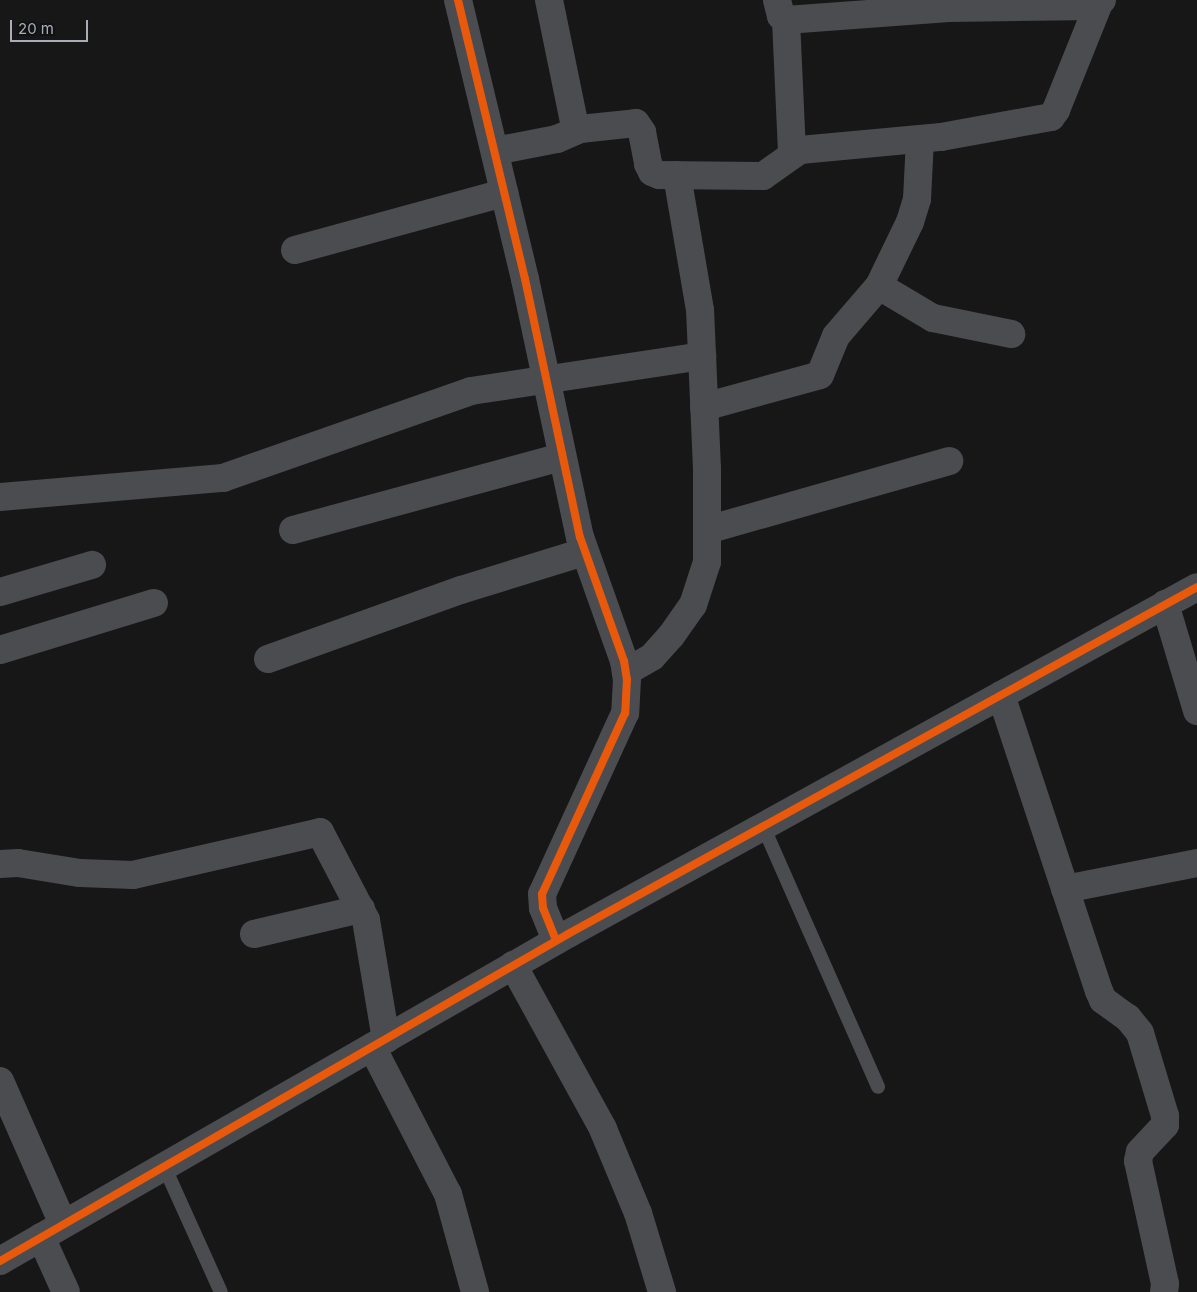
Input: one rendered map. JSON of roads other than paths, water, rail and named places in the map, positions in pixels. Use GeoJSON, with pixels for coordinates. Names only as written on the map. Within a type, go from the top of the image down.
{"type":"FeatureCollection","features":[{"type":"Feature","properties":{"kind":"street"},"geometry":{"type":"LineString","coordinates":[[458,0],[495,151],[584,552],[626,672],[624,713],[542,894],[543,908],[556,941]]}},
{"type":"Feature","properties":{"kind":"street"},"geometry":{"type":"LineString","coordinates":[[549,0],[574,122],[580,129]]}},
{"type":"Feature","properties":{"kind":"street"},"geometry":{"type":"LineString","coordinates":[[495,151],[557,139],[580,129],[636,123],[642,132],[652,172],[677,175],[763,176],[800,150],[920,140],[1051,117],[1056,110],[1101,2],[949,8],[781,10],[792,154]]}},
{"type":"Feature","properties":{"kind":"street"},"geometry":{"type":"LineString","coordinates":[[704,407],[820,375],[836,336],[879,286],[914,209],[920,140]]}},
{"type":"Feature","properties":{"kind":"street"},"geometry":{"type":"LineString","coordinates":[[626,672],[652,657],[693,605],[707,562],[704,407],[698,290],[677,175]]}},
{"type":"Feature","properties":{"kind":"street"},"geometry":{"type":"LineString","coordinates":[[295,250],[504,193]]}},
{"type":"Feature","properties":{"kind":"street"},"geometry":{"type":"LineString","coordinates":[[879,286],[933,318],[1011,334]]}},
{"type":"Feature","properties":{"kind":"street"},"geometry":{"type":"LineString","coordinates":[[0,497],[239,475],[460,394],[544,378],[702,356]]}},
{"type":"Feature","properties":{"kind":"street"},"geometry":{"type":"LineString","coordinates":[[293,530],[562,457]]}},
{"type":"Feature","properties":{"kind":"street"},"geometry":{"type":"LineString","coordinates":[[707,530],[949,461]]}},
{"type":"Feature","properties":{"kind":"street"},"geometry":{"type":"LineString","coordinates":[[268,659],[461,590],[584,552]]}},
{"type":"Feature","properties":{"kind":"street"},"geometry":{"type":"LineString","coordinates":[[0,592],[92,565]]}},
{"type":"Feature","properties":{"kind":"street"},"geometry":{"type":"LineString","coordinates":[[0,1261],[513,965],[1197,587]]}},
{"type":"Feature","properties":{"kind":"street"},"geometry":{"type":"LineString","coordinates":[[0,650],[154,603]]}},
{"type":"Feature","properties":{"kind":"street"},"geometry":{"type":"LineString","coordinates":[[1165,604],[1197,711]]}},
{"type":"Feature","properties":{"kind":"street"},"geometry":{"type":"LineString","coordinates":[[1001,695],[1103,1000],[1128,1018],[1140,1033],[1165,1116],[1165,1125],[1140,1152],[1138,1160],[1166,1284],[1164,1292]]}},
{"type":"Feature","properties":{"kind":"street"},"geometry":{"type":"LineString","coordinates":[[0,864],[18,863],[80,873],[133,875],[320,832],[361,909],[368,929],[379,1043],[448,1194],[474,1292]]}},
{"type":"Feature","properties":{"kind":"street"},"geometry":{"type":"LineString","coordinates":[[1065,889],[1197,864]]}},
{"type":"Feature","properties":{"kind":"street"},"geometry":{"type":"LineString","coordinates":[[254,934],[361,909]]}},
{"type":"Feature","properties":{"kind":"street"},"geometry":{"type":"LineString","coordinates":[[513,965],[606,1136],[638,1213],[662,1292]]}},
{"type":"Feature","properties":{"kind":"street"},"geometry":{"type":"LineString","coordinates":[[0,1081],[52,1231],[66,1292]]}},
{"type":"Feature","properties":{"kind":"lane"},"geometry":{"type":"LineString","coordinates":[[764,826],[878,1087]]}},
{"type":"Feature","properties":{"kind":"lane"},"geometry":{"type":"LineString","coordinates":[[164,1166],[221,1292]]}}]}
